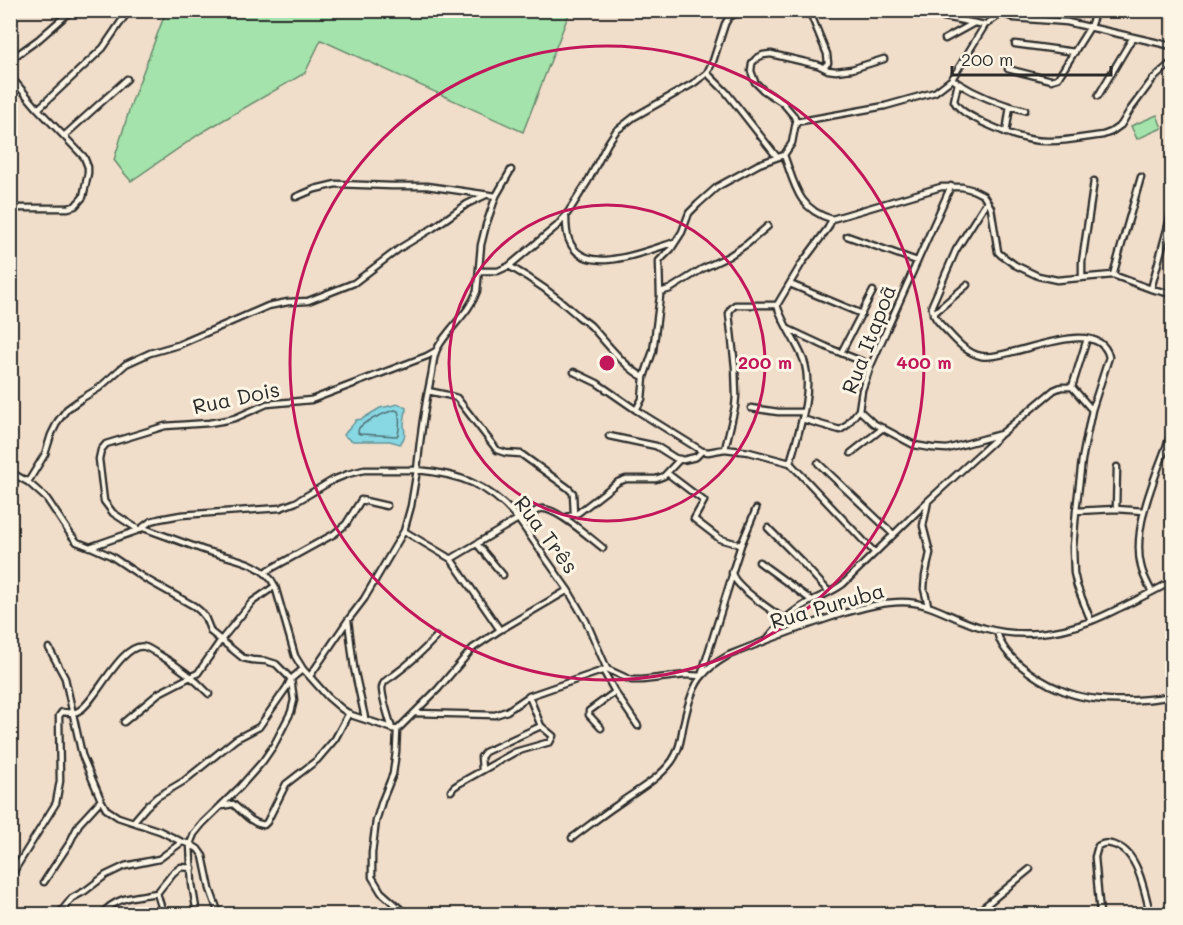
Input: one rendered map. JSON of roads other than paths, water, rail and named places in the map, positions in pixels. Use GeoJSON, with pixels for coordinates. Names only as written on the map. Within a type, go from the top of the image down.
{"type":"FeatureCollection","features":[{"type":"Feature","properties":{"kind":"street"},"geometry":{"type":"LineString","coordinates":[[10,60],[34,43],[72,10]]}},
{"type":"Feature","properties":{"kind":"street"},"geometry":{"type":"LineString","coordinates":[[38,109],[103,48],[129,10]]}},
{"type":"Feature","properties":{"kind":"street"},"geometry":{"type":"LineString","coordinates":[[479,271],[498,271],[509,266],[546,237],[566,217],[616,131],[634,117],[694,83],[706,72],[713,61],[725,24],[733,14],[794,10]]}},
{"type":"Feature","properties":{"kind":"street"},"geometry":{"type":"LineString","coordinates":[[809,10],[827,54],[828,63],[824,67]]}},
{"type":"Feature","properties":{"kind":"street"},"geometry":{"type":"LineString","coordinates":[[909,10],[985,25]]}},
{"type":"Feature","properties":{"kind":"street"},"geometry":{"type":"LineString","coordinates":[[1008,69],[1054,80],[1058,78],[1090,27],[1096,10]]}},
{"type":"Feature","properties":{"kind":"street"},"geometry":{"type":"LineString","coordinates":[[796,122],[885,106],[935,92],[952,79],[985,25],[1003,12],[1014,18],[1057,21],[1173,46]]}},
{"type":"Feature","properties":{"kind":"street"},"geometry":{"type":"LineString","coordinates":[[945,39],[974,23]]}},
{"type":"Feature","properties":{"kind":"street"},"geometry":{"type":"LineString","coordinates":[[1098,96],[1133,37]]}},
{"type":"Feature","properties":{"kind":"street"},"geometry":{"type":"LineString","coordinates":[[1015,44],[1075,52]]}},
{"type":"Feature","properties":{"kind":"street"},"geometry":{"type":"LineString","coordinates":[[659,261],[671,249],[682,232],[690,213],[717,187],[745,171],[783,155],[794,139],[796,122],[790,109],[755,82],[751,71],[753,63],[759,56],[771,54],[837,71],[884,59]]}},
{"type":"Feature","properties":{"kind":"street"},"geometry":{"type":"LineString","coordinates":[[958,83],[954,101],[958,108],[1006,133],[1027,139],[1047,141],[1103,135],[1111,132],[1121,125],[1153,79],[1173,62]]}},
{"type":"Feature","properties":{"kind":"street"},"geometry":{"type":"LineString","coordinates":[[706,72],[726,92],[777,157]]}},
{"type":"Feature","properties":{"kind":"street"},"geometry":{"type":"LineString","coordinates":[[10,76],[84,157],[88,167],[83,197],[75,206],[10,208]]}},
{"type":"Feature","properties":{"kind":"street"},"geometry":{"type":"LineString","coordinates":[[64,135],[127,79]]}},
{"type":"Feature","properties":{"kind":"street"},"geometry":{"type":"LineString","coordinates":[[952,79],[966,88],[1025,110]]}},
{"type":"Feature","properties":{"kind":"street"},"geometry":{"type":"LineString","coordinates":[[1006,133],[1010,106]]}},
{"type":"Feature","properties":{"kind":"street"},"geometry":{"type":"LineString","coordinates":[[783,155],[803,203],[816,213],[832,219],[941,187],[951,186],[973,190],[983,195],[991,208],[998,252],[1015,265],[1038,276],[1057,280],[1113,275],[1151,289],[1173,294]]}},
{"type":"Feature","properties":{"kind":"street"},"geometry":{"type":"LineString","coordinates":[[310,675],[364,599],[404,531],[411,506],[424,408],[436,351],[475,298],[481,245],[496,196],[511,170]]}},
{"type":"Feature","properties":{"kind":"street"},"geometry":{"type":"LineString","coordinates":[[1113,275],[1142,177]]}},
{"type":"Feature","properties":{"kind":"street"},"geometry":{"type":"LineString","coordinates":[[1082,278],[1094,181]]}},
{"type":"Feature","properties":{"kind":"street"},"geometry":{"type":"LineString","coordinates":[[296,197],[336,184],[427,186],[496,196]]}},
{"type":"Feature","properties":{"kind":"street","name":"Rua Itapoã"},"geometry":{"type":"LineString","coordinates":[[951,186],[871,365],[862,390],[859,410],[883,428],[914,445],[947,449],[1000,434],[1054,390],[1061,387],[1072,387]]}},
{"type":"Feature","properties":{"kind":"street"},"geometry":{"type":"LineString","coordinates":[[28,483],[45,454],[58,421],[67,409],[99,388],[126,363],[178,345],[268,306],[308,301],[354,283],[400,248],[467,204],[486,195]]}},
{"type":"Feature","properties":{"kind":"street"},"geometry":{"type":"LineString","coordinates":[[987,201],[956,250],[932,305],[933,314],[963,348],[982,357],[997,356],[1053,341],[1087,339],[1102,344],[1109,357],[1092,410],[1082,460],[1073,547],[1077,586],[1091,621]]}},
{"type":"Feature","properties":{"kind":"street"},"geometry":{"type":"LineString","coordinates":[[1151,289],[1173,211]]}},
{"type":"Feature","properties":{"kind":"street"},"geometry":{"type":"LineString","coordinates":[[566,217],[570,242],[576,250],[597,260],[611,260],[675,242]]}},
{"type":"Feature","properties":{"kind":"street"},"geometry":{"type":"LineString","coordinates":[[777,305],[832,219]]}},
{"type":"Feature","properties":{"kind":"street"},"geometry":{"type":"LineString","coordinates":[[660,292],[670,289],[702,269],[729,256],[768,226]]}},
{"type":"Feature","properties":{"kind":"street"},"geometry":{"type":"LineString","coordinates":[[847,236],[917,261]]}},
{"type":"Feature","properties":{"kind":"street"},"geometry":{"type":"LineString","coordinates":[[636,410],[642,399],[644,377],[653,351],[660,292],[659,261],[650,249]]}},
{"type":"Feature","properties":{"kind":"street"},"geometry":{"type":"LineString","coordinates":[[509,266],[562,302],[591,326],[633,370],[644,377]]}},
{"type":"Feature","properties":{"kind":"street"},"geometry":{"type":"LineString","coordinates":[[790,284],[862,314]]}},
{"type":"Feature","properties":{"kind":"street"},"geometry":{"type":"LineString","coordinates":[[933,314],[967,285]]}},
{"type":"Feature","properties":{"kind":"street"},"geometry":{"type":"LineString","coordinates":[[841,353],[873,291]]}},
{"type":"Feature","properties":{"kind":"street"},"geometry":{"type":"LineString","coordinates":[[725,448],[736,396],[730,310],[735,305],[777,305]]}},
{"type":"Feature","properties":{"kind":"street"},"geometry":{"type":"LineString","coordinates":[[777,305],[806,370],[807,390],[790,463]]}},
{"type":"Feature","properties":{"kind":"street"},"geometry":{"type":"LineString","coordinates":[[788,329],[871,365]]}},
{"type":"Feature","properties":{"kind":"street"},"geometry":{"type":"LineString","coordinates":[[1087,339],[1072,387],[1092,410]]}},
{"type":"Feature","properties":{"kind":"street","name":"Rua Dois"},"geometry":{"type":"LineString","coordinates":[[265,572],[241,561],[141,529],[113,513],[104,501],[99,459],[101,450],[106,444],[165,426],[205,424],[235,418],[267,404],[311,400],[436,351]]}},
{"type":"Feature","properties":{"kind":"street"},"geometry":{"type":"LineString","coordinates":[[574,372],[597,383],[702,451],[725,448],[790,463],[874,553]]}},
{"type":"Feature","properties":{"kind":"street"},"geometry":{"type":"LineString","coordinates":[[428,391],[457,398],[497,450],[521,454],[568,488],[573,493],[574,514]]}},
{"type":"Feature","properties":{"kind":"street"},"geometry":{"type":"LineString","coordinates":[[751,408],[778,412],[803,412]]}},
{"type":"Feature","properties":{"kind":"street"},"geometry":{"type":"LineString","coordinates":[[802,419],[840,430],[859,410]]}},
{"type":"Feature","properties":{"kind":"street"},"geometry":{"type":"LineString","coordinates":[[852,453],[883,428]]}},
{"type":"Feature","properties":{"kind":"street"},"geometry":{"type":"LineString","coordinates":[[1152,592],[1143,574],[1139,543],[1144,512],[1173,431]]}},
{"type":"Feature","properties":{"kind":"street"},"geometry":{"type":"LineString","coordinates":[[766,640],[784,620],[811,600],[843,584],[1000,434]]}},
{"type":"Feature","properties":{"kind":"street"},"geometry":{"type":"LineString","coordinates":[[609,436],[657,446],[675,458],[683,460],[696,457],[702,451]]}},
{"type":"Feature","properties":{"kind":"street"},"geometry":{"type":"LineString","coordinates":[[564,518],[574,514],[618,482],[626,479],[656,479],[663,476],[680,459]]}},
{"type":"Feature","properties":{"kind":"street"},"geometry":{"type":"LineString","coordinates":[[818,463],[893,534]]}},
{"type":"Feature","properties":{"kind":"street"},"geometry":{"type":"LineString","coordinates":[[1116,509],[1117,467]]}},
{"type":"Feature","properties":{"kind":"street","name":"Rua Três"},"geometry":{"type":"LineString","coordinates":[[90,547],[141,529],[151,521],[159,519],[181,515],[280,508],[296,502],[333,480],[364,470],[434,471],[458,477],[493,493],[519,520],[568,590],[586,621],[615,692],[638,726]]}},
{"type":"Feature","properties":{"kind":"street"},"geometry":{"type":"LineString","coordinates":[[10,472],[47,499],[78,542],[111,556],[144,578],[194,606],[205,617],[211,632],[243,658],[273,662],[291,679],[293,705],[274,746],[252,774],[196,831],[190,844],[192,884],[197,915]]}},
{"type":"Feature","properties":{"kind":"street"},"geometry":{"type":"LineString","coordinates":[[667,472],[704,501],[694,519],[720,539],[741,545]]}},
{"type":"Feature","properties":{"kind":"street"},"geometry":{"type":"LineString","coordinates":[[387,506],[361,500],[346,524],[334,534],[265,572],[275,586],[296,656],[303,669],[328,697],[349,713],[394,730]]}},
{"type":"Feature","properties":{"kind":"street"},"geometry":{"type":"LineString","coordinates":[[928,501],[923,526],[930,553],[924,589],[928,604]]}},
{"type":"Feature","properties":{"kind":"street"},"geometry":{"type":"LineString","coordinates":[[451,559],[519,520],[540,509],[548,508],[603,548]]}},
{"type":"Feature","properties":{"kind":"street"},"geometry":{"type":"LineString","coordinates":[[415,713],[495,715],[507,711],[529,696],[605,670],[631,680],[686,675],[701,676],[741,545],[756,509]]}},
{"type":"Feature","properties":{"kind":"street"},"geometry":{"type":"LineString","coordinates":[[1076,511],[1116,509],[1144,512]]}},
{"type":"Feature","properties":{"kind":"street"},"geometry":{"type":"LineString","coordinates":[[768,528],[829,592]]}},
{"type":"Feature","properties":{"kind":"street"},"geometry":{"type":"LineString","coordinates":[[404,531],[451,559],[500,630]]}},
{"type":"Feature","properties":{"kind":"street"},"geometry":{"type":"LineString","coordinates":[[477,544],[503,575]]}},
{"type":"Feature","properties":{"kind":"street"},"geometry":{"type":"LineString","coordinates":[[759,562],[811,600]]}},
{"type":"Feature","properties":{"kind":"street"},"geometry":{"type":"LineString","coordinates":[[732,576],[784,620]]}},
{"type":"Feature","properties":{"kind":"street","name":"Rua Puruba"},"geometry":{"type":"LineString","coordinates":[[572,838],[653,780],[667,767],[680,744],[690,698],[701,676],[729,656],[766,640],[823,619],[873,605],[902,602],[928,604],[965,622],[997,631],[1022,634],[1047,633],[1091,621],[1173,581]]}},
{"type":"Feature","properties":{"kind":"street"},"geometry":{"type":"LineString","coordinates":[[124,722],[159,693],[198,673],[252,602],[275,586]]}},
{"type":"Feature","properties":{"kind":"street"},"geometry":{"type":"LineString","coordinates":[[394,730],[415,713],[473,648],[568,590]]}},
{"type":"Feature","properties":{"kind":"street"},"geometry":{"type":"LineString","coordinates":[[348,620],[354,668],[365,718]]}},
{"type":"Feature","properties":{"kind":"street"},"geometry":{"type":"LineString","coordinates":[[997,631],[999,640],[1011,657],[1034,676],[1060,690],[1118,700],[1173,696]]}},
{"type":"Feature","properties":{"kind":"street"},"geometry":{"type":"LineString","coordinates":[[406,915],[381,892],[372,877],[376,820],[393,774],[396,752],[394,730],[382,685],[385,680],[391,678],[422,653],[436,637]]}},
{"type":"Feature","properties":{"kind":"street"},"geometry":{"type":"LineString","coordinates":[[10,878],[56,803],[60,781],[59,716],[62,712],[74,713],[82,710],[110,670],[137,647],[145,646],[192,676],[195,682],[209,694]]}},
{"type":"Feature","properties":{"kind":"street"},"geometry":{"type":"LineString","coordinates":[[49,648],[65,678],[82,755],[106,809],[118,817],[160,831],[198,849],[203,856],[219,915]]}},
{"type":"Feature","properties":{"kind":"street"},"geometry":{"type":"LineString","coordinates":[[134,821],[157,797],[184,781],[236,739],[259,727],[291,679],[303,669]]}},
{"type":"Feature","properties":{"kind":"street"},"geometry":{"type":"LineString","coordinates":[[601,728],[589,715],[589,711],[615,692]]}},
{"type":"Feature","properties":{"kind":"street"},"geometry":{"type":"LineString","coordinates":[[451,791],[454,787],[515,752],[550,742],[553,736],[541,726],[529,696]]}},
{"type":"Feature","properties":{"kind":"street"},"geometry":{"type":"LineString","coordinates":[[218,807],[233,804],[253,822],[264,825],[286,784],[317,760],[335,739],[349,713]]}},
{"type":"Feature","properties":{"kind":"street"},"geometry":{"type":"LineString","coordinates":[[483,770],[481,757],[485,752],[541,726]]}},
{"type":"Feature","properties":{"kind":"street"},"geometry":{"type":"LineString","coordinates":[[44,882],[79,824],[101,800]]}},
{"type":"Feature","properties":{"kind":"street"},"geometry":{"type":"LineString","coordinates":[[59,915],[72,898],[106,874],[125,866],[159,860],[182,842]]}},
{"type":"Feature","properties":{"kind":"street"},"geometry":{"type":"LineString","coordinates":[[1100,915],[1095,857],[1098,846],[1108,843],[1124,848],[1133,861],[1152,915]]}},
{"type":"Feature","properties":{"kind":"street"},"geometry":{"type":"LineString","coordinates":[[102,915],[114,903],[157,893],[177,869],[192,868]]}},
{"type":"Feature","properties":{"kind":"street"},"geometry":{"type":"LineString","coordinates":[[975,915],[1030,869]]}},
{"type":"Feature","properties":{"kind":"street"},"geometry":{"type":"LineString","coordinates":[[157,893],[162,915]]}},
{"type":"Feature","properties":{"kind":"water"},"geometry":{"type":"Polygon","coordinates":[[[399,404],[406,408],[405,435],[400,444],[390,441],[353,441],[344,435],[356,420],[380,408],[399,404]]]}}]}
